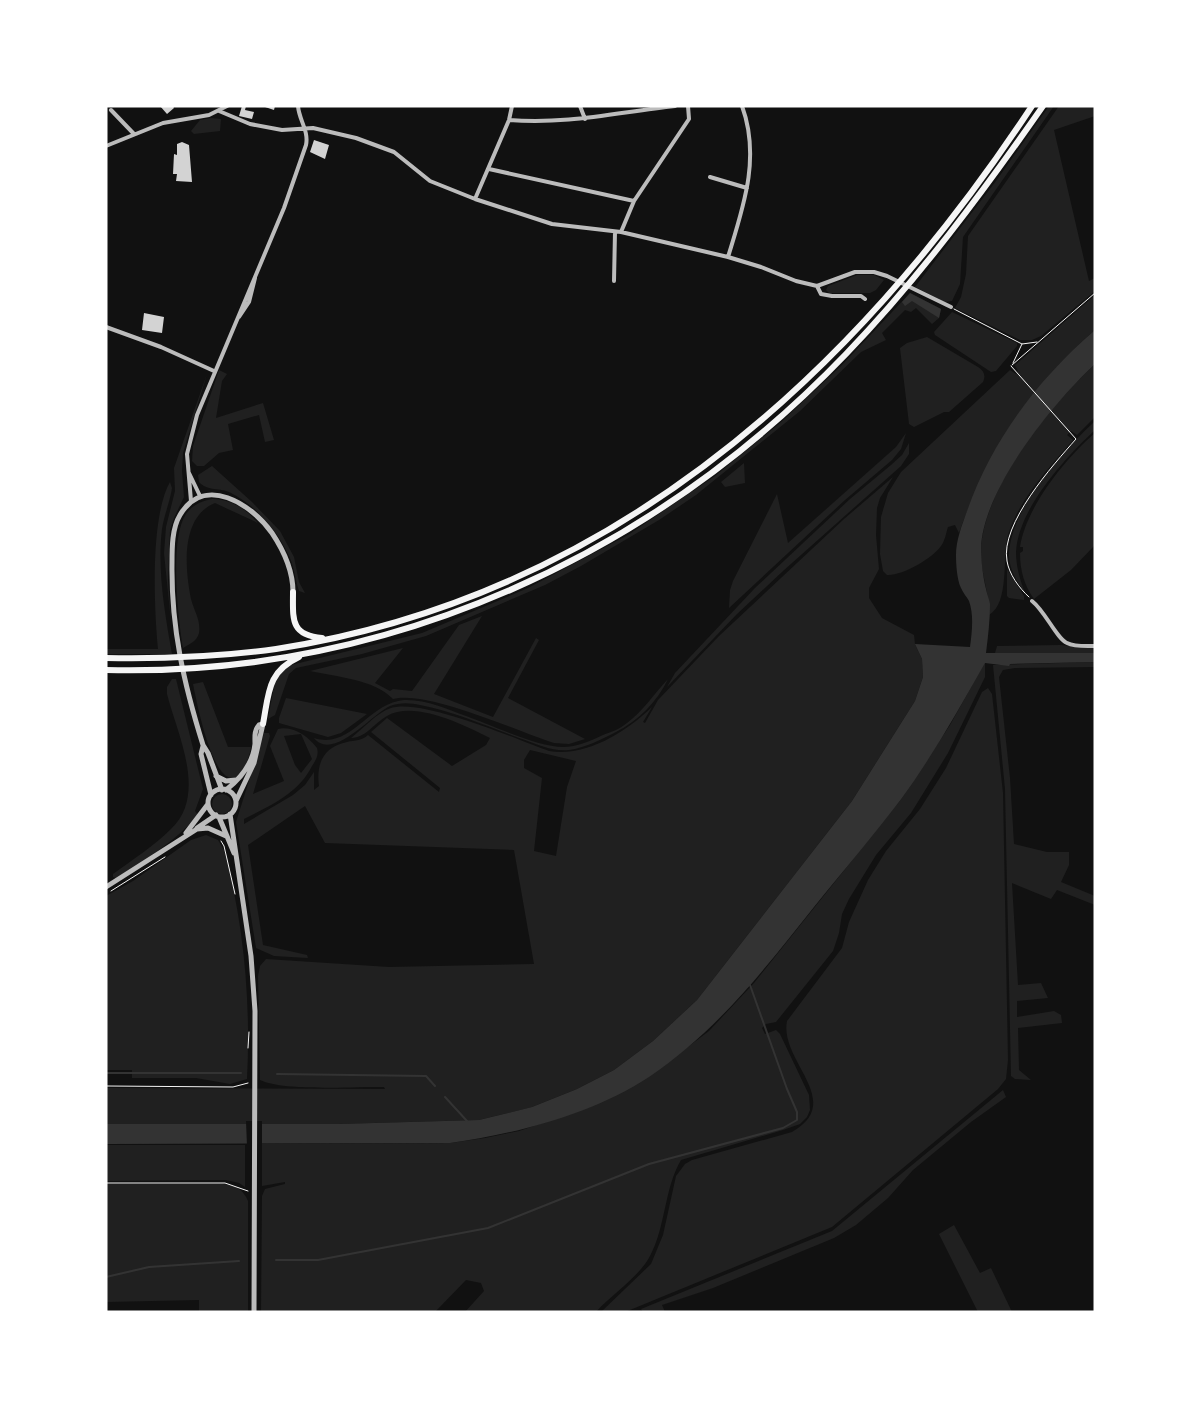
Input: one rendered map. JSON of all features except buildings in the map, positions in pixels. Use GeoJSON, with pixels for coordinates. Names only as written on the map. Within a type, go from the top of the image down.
{"type":"FeatureCollection","features":[{"type":"Feature","properties":{"kind":"highway"},"geometry":{"type":"LineString","coordinates":[[106,658],[212,656],[274,649],[328,639],[390,624],[469,599],[583,546],[626,520],[703,468],[788,397],[861,324],[892,289],[971,191],[1032,106]]}},
{"type":"Feature","properties":{"kind":"highway"},"geometry":{"type":"LineString","coordinates":[[106,670],[209,666],[305,654],[378,638],[456,613],[534,581],[623,532],[690,487],[772,424],[847,353],[909,282],[1043,106]]}},
{"type":"Feature","properties":{"kind":"highway"},"geometry":{"type":"LineString","coordinates":[[293,592],[295,626],[300,632],[312,637],[328,639]]}},
{"type":"Feature","properties":{"kind":"highway"},"geometry":{"type":"LineString","coordinates":[[263,724],[270,688],[276,673],[284,664],[305,654]]}},
{"type":"Feature","properties":{"kind":"street"},"geometry":{"type":"LineString","coordinates":[[106,146],[163,123],[209,115],[227,106]]}},
{"type":"Feature","properties":{"kind":"street"},"geometry":{"type":"LineString","coordinates":[[191,501],[187,454],[197,415],[214,371],[239,317],[249,302],[255,273],[292,186],[307,138],[299,119],[298,106]]}},
{"type":"Feature","properties":{"kind":"street"},"geometry":{"type":"LineString","coordinates":[[475,199],[510,120],[512,106]]}},
{"type":"Feature","properties":{"kind":"street"},"geometry":{"type":"LineString","coordinates":[[580,106],[585,120]]}},
{"type":"Feature","properties":{"kind":"street"},"geometry":{"type":"LineString","coordinates":[[510,120],[540,123],[585,120],[654,107],[676,106]]}},
{"type":"Feature","properties":{"kind":"street"},"geometry":{"type":"LineString","coordinates":[[621,232],[634,201],[689,119],[688,106]]}},
{"type":"Feature","properties":{"kind":"street"},"geometry":{"type":"LineString","coordinates":[[728,258],[751,169],[748,128],[742,106]]}},
{"type":"Feature","properties":{"kind":"street"},"geometry":{"type":"LineString","coordinates":[[111,110],[134,134]]}},
{"type":"Feature","properties":{"kind":"street"},"geometry":{"type":"LineString","coordinates":[[219,111],[250,124],[282,130],[304,128],[356,138],[394,152],[430,181],[475,199],[552,224],[621,232],[761,266],[796,282],[817,286],[855,272],[874,272],[887,276],[951,307]]}},
{"type":"Feature","properties":{"kind":"street"},"geometry":{"type":"LineString","coordinates":[[488,169],[634,201]]}},
{"type":"Feature","properties":{"kind":"street"},"geometry":{"type":"LineString","coordinates":[[710,178],[747,188]]}},
{"type":"Feature","properties":{"kind":"street"},"geometry":{"type":"LineString","coordinates":[[614,281],[615,232]]}},
{"type":"Feature","properties":{"kind":"street"},"geometry":{"type":"LineString","coordinates":[[817,286],[821,294],[861,296],[865,299]]}},
{"type":"Feature","properties":{"kind":"street"},"geometry":{"type":"LineString","coordinates":[[106,327],[161,347],[214,371]]}},
{"type":"Feature","properties":{"kind":"street"},"geometry":{"type":"LineString","coordinates":[[188,471],[200,496]]}},
{"type":"Feature","properties":{"kind":"street"},"geometry":{"type":"LineString","coordinates":[[236,802],[233,794],[224,790],[203,745],[187,691],[175,635],[172,579],[174,535],[177,520],[191,501],[200,496],[222,495],[246,508],[271,531],[293,577],[293,592]]}},
{"type":"Feature","properties":{"kind":"street"},"geometry":{"type":"LineString","coordinates":[[1032,601],[1047,615],[1063,641],[1069,644],[1095,646]]}},
{"type":"Feature","properties":{"kind":"street"},"geometry":{"type":"LineString","coordinates":[[182,837],[212,795],[224,790],[239,778],[252,754],[256,728],[263,724]]}},
{"type":"Feature","properties":{"kind":"street"},"geometry":{"type":"LineString","coordinates":[[106,887],[182,837],[218,816],[230,814],[235,809],[236,802],[254,763],[263,724]]}},
{"type":"Feature","properties":{"kind":"street"},"geometry":{"type":"LineString","coordinates":[[203,745],[201,754],[212,795]]}},
{"type":"Feature","properties":{"kind":"street"},"geometry":{"type":"LineString","coordinates":[[216,776],[230,782],[239,778]]}},
{"type":"Feature","properties":{"kind":"street"},"geometry":{"type":"LineString","coordinates":[[208,803],[210,810],[218,816],[236,858]]}},
{"type":"Feature","properties":{"kind":"street"},"geometry":{"type":"LineString","coordinates":[[230,814],[251,956],[255,1011],[254,1312]]}},
{"type":"Feature","properties":{"kind":"street"},"geometry":{"type":"LineString","coordinates":[[196,829],[208,828],[226,836]]}},
{"type":"Feature","properties":{"kind":"path"},"geometry":{"type":"LineString","coordinates":[[1011,366],[1095,293]]}},
{"type":"Feature","properties":{"kind":"path"},"geometry":{"type":"LineString","coordinates":[[951,307],[1022,344],[1038,341]]}},
{"type":"Feature","properties":{"kind":"path"},"geometry":{"type":"LineString","coordinates":[[1011,366],[1022,344]]}},
{"type":"Feature","properties":{"kind":"path"},"geometry":{"type":"LineString","coordinates":[[1011,366],[1076,439],[1055,463],[1022,507],[1010,536],[1006,561],[1016,584],[1032,601]]}},
{"type":"Feature","properties":{"kind":"path"},"geometry":{"type":"LineString","coordinates":[[219,840],[224,846],[236,896]]}},
{"type":"Feature","properties":{"kind":"path"},"geometry":{"type":"LineString","coordinates":[[248,1029],[249,1054]]}},
{"type":"Feature","properties":{"kind":"path"},"geometry":{"type":"LineString","coordinates":[[106,1086],[233,1087],[249,1082],[249,1077]]}},
{"type":"Feature","properties":{"kind":"path"},"geometry":{"type":"LineString","coordinates":[[106,1183],[225,1183],[249,1191]]}},
{"type":"Feature","properties":{"kind":"shaded area"},"geometry":{"type":"Polygon","coordinates":[[[1049,106],[1054,106],[963,237],[960,284],[952,301],[945,302],[915,287],[996,181],[1049,106]]]}},
{"type":"Feature","properties":{"kind":"shaded area"},"geometry":{"type":"Polygon","coordinates":[[[1059,106],[1095,106],[1095,116],[1054,130],[1089,281],[1095,278],[1095,291],[1041,336],[1032,340],[1020,340],[955,308],[961,297],[966,274],[968,236],[1059,106]]]}},
{"type":"Feature","properties":{"kind":"shaded area"},"geometry":{"type":"Polygon","coordinates":[[[221,119],[220,131],[194,134],[191,131],[200,120],[221,119]]]}},
{"type":"Feature","properties":{"kind":"shaded area"},"geometry":{"type":"Polygon","coordinates":[[[857,275],[874,275],[884,280],[876,290],[870,293],[829,293],[826,290],[828,286],[857,275]]]}},
{"type":"Feature","properties":{"kind":"shaded area"},"geometry":{"type":"Polygon","coordinates":[[[910,293],[941,309],[939,318],[932,324],[916,308],[911,312],[905,310],[882,333],[886,340],[861,352],[800,411],[696,495],[659,520],[545,585],[426,636],[362,654],[296,668],[289,674],[275,715],[268,719],[275,681],[287,666],[422,633],[528,588],[628,535],[715,476],[780,423],[841,366],[910,293]]]}},
{"type":"Feature","properties":{"kind":"shaded area"},"geometry":{"type":"Polygon","coordinates":[[[910,293],[941,309],[939,318],[912,301],[905,306],[902,302],[910,293]]]}},
{"type":"Feature","properties":{"kind":"shaded area"},"geometry":{"type":"Polygon","coordinates":[[[1095,295],[1095,330],[1050,374],[1013,422],[983,475],[959,533],[955,525],[948,527],[942,544],[931,556],[901,573],[887,575],[883,571],[880,554],[881,517],[888,493],[901,472],[1010,370],[1016,374],[1018,371],[1015,365],[1095,295]]]}},
{"type":"Feature","properties":{"kind":"shaded area"},"geometry":{"type":"Polygon","coordinates":[[[952,312],[1017,343],[1017,346],[996,371],[991,372],[935,335],[934,332],[952,312]]]}},
{"type":"Feature","properties":{"kind":"shaded area"},"geometry":{"type":"Polygon","coordinates":[[[1095,330],[1095,364],[1041,424],[1007,474],[994,500],[985,525],[981,558],[990,604],[986,653],[1095,653],[1095,662],[1010,664],[1009,666],[985,663],[935,749],[902,798],[758,977],[697,1040],[674,1059],[627,1090],[579,1112],[527,1128],[450,1143],[106,1144],[106,1124],[339,1124],[479,1120],[532,1107],[577,1089],[614,1070],[653,1041],[697,1000],[852,801],[915,701],[923,677],[922,659],[915,644],[970,647],[972,612],[969,601],[960,585],[957,572],[956,549],[961,527],[977,485],[1003,435],[1019,412],[1054,369],[1095,330]]]}},
{"type":"Feature","properties":{"kind":"shaded area"},"geometry":{"type":"Polygon","coordinates":[[[927,337],[978,367],[983,372],[984,377],[983,382],[949,412],[944,412],[914,427],[909,424],[900,348],[907,343],[927,337]]]}},
{"type":"Feature","properties":{"kind":"shaded area"},"geometry":{"type":"Polygon","coordinates":[[[1095,364],[1095,417],[1077,435],[1071,431],[1067,435],[1073,440],[1036,484],[1019,509],[1006,544],[1003,590],[996,609],[989,615],[981,547],[985,523],[995,498],[1007,472],[1040,424],[1077,381],[1095,364]]]}},
{"type":"Feature","properties":{"kind":"shaded area"},"geometry":{"type":"Polygon","coordinates":[[[219,370],[227,374],[222,381],[216,418],[263,403],[274,440],[265,442],[259,415],[228,424],[233,450],[219,453],[204,466],[197,466],[192,461],[193,446],[219,370]]]}},
{"type":"Feature","properties":{"kind":"shaded area"},"geometry":{"type":"Polygon","coordinates":[[[207,374],[183,453],[184,497],[170,530],[168,580],[171,622],[164,553],[166,527],[175,491],[174,468],[207,374]]]}},
{"type":"Feature","properties":{"kind":"shaded area"},"geometry":{"type":"Polygon","coordinates":[[[1095,421],[1095,430],[1070,455],[1045,485],[1025,519],[1016,552],[1019,573],[1025,593],[1014,575],[1009,560],[1012,537],[1018,519],[1040,482],[1095,421]]]}},
{"type":"Feature","properties":{"kind":"shaded area"},"geometry":{"type":"Polygon","coordinates":[[[906,433],[901,449],[892,460],[845,500],[729,608],[730,590],[733,581],[777,494],[788,543],[896,447],[906,433]]]}},
{"type":"Feature","properties":{"kind":"shaded area"},"geometry":{"type":"Polygon","coordinates":[[[1095,433],[1095,545],[1071,570],[1034,599],[1025,583],[1021,565],[1020,553],[1023,551],[1023,547],[1020,547],[1024,532],[1038,500],[1048,485],[1071,456],[1095,433]]]}},
{"type":"Feature","properties":{"kind":"shaded area"},"geometry":{"type":"Polygon","coordinates":[[[909,443],[909,454],[901,466],[737,614],[667,687],[675,673],[755,588],[850,499],[902,455],[909,443]]]}},
{"type":"Feature","properties":{"kind":"shaded area"},"geometry":{"type":"Polygon","coordinates":[[[744,463],[745,483],[725,487],[721,482],[744,463]]]}},
{"type":"Feature","properties":{"kind":"shaded area"},"geometry":{"type":"Polygon","coordinates":[[[212,466],[252,502],[280,531],[294,557],[299,582],[305,593],[299,591],[292,563],[278,536],[257,511],[231,493],[206,487],[199,482],[198,475],[212,466]]]}},
{"type":"Feature","properties":{"kind":"shaded area"},"geometry":{"type":"Polygon","coordinates":[[[893,477],[880,498],[877,508],[876,535],[879,569],[869,588],[869,598],[882,618],[914,635],[915,644],[922,659],[923,677],[915,701],[852,801],[697,1000],[653,1041],[614,1070],[577,1089],[532,1107],[479,1120],[339,1124],[106,1124],[106,1088],[385,1089],[384,1087],[320,1088],[286,1086],[260,1080],[258,976],[260,966],[266,959],[389,967],[534,964],[514,850],[325,843],[305,806],[248,845],[263,945],[307,955],[308,958],[274,956],[256,948],[236,822],[264,733],[269,733],[270,736],[253,794],[284,781],[270,746],[278,729],[295,730],[305,736],[310,740],[318,751],[315,762],[300,784],[283,798],[244,819],[244,824],[293,795],[305,785],[314,772],[314,790],[319,786],[320,764],[327,752],[339,744],[361,739],[368,735],[439,792],[440,788],[371,732],[387,718],[452,766],[486,745],[490,738],[439,716],[411,711],[398,712],[387,716],[366,733],[351,738],[375,717],[391,708],[405,706],[446,714],[493,729],[549,751],[577,750],[605,741],[630,725],[652,707],[643,722],[645,723],[658,700],[719,636],[844,519],[893,477]],[[301,734],[284,736],[295,765],[301,773],[312,759],[301,734]],[[530,750],[524,760],[524,768],[542,778],[534,851],[556,856],[567,787],[576,761],[530,750]]]}},
{"type":"Feature","properties":{"kind":"shaded area"},"geometry":{"type":"Polygon","coordinates":[[[170,482],[172,488],[162,529],[160,560],[164,608],[172,654],[106,654],[106,649],[158,649],[155,611],[156,539],[159,517],[170,482]]]}},
{"type":"Feature","properties":{"kind":"shaded area"},"geometry":{"type":"Polygon","coordinates":[[[212,499],[219,499],[238,506],[258,523],[215,503],[204,510],[196,520],[190,532],[187,573],[191,599],[198,620],[199,633],[191,644],[183,648],[176,579],[178,541],[181,526],[188,511],[197,504],[212,499]]]}},
{"type":"Feature","properties":{"kind":"shaded area"},"geometry":{"type":"Polygon","coordinates":[[[1007,569],[1024,596],[1024,600],[1007,596],[1007,569]]]}},
{"type":"Feature","properties":{"kind":"shaded area"},"geometry":{"type":"Polygon","coordinates":[[[482,616],[434,694],[493,717],[536,638],[539,640],[508,698],[585,739],[569,744],[554,743],[449,706],[428,700],[393,699],[385,692],[365,683],[310,671],[403,648],[375,683],[390,691],[393,689],[412,691],[459,625],[482,616]]]}},
{"type":"Feature","properties":{"kind":"shaded area"},"geometry":{"type":"Polygon","coordinates":[[[1060,645],[1095,648],[1095,653],[995,653],[997,646],[1060,645]]]}},
{"type":"Feature","properties":{"kind":"shaded area"},"geometry":{"type":"Polygon","coordinates":[[[985,662],[985,677],[948,753],[911,813],[876,855],[849,899],[842,914],[839,933],[833,951],[776,1022],[766,1024],[762,1028],[765,1034],[776,1030],[780,1034],[809,1095],[810,1110],[807,1117],[800,1124],[783,1130],[681,1160],[671,1183],[659,1232],[650,1256],[639,1271],[596,1312],[465,1312],[484,1291],[481,1283],[466,1280],[435,1312],[261,1312],[262,1196],[265,1189],[285,1184],[285,1182],[262,1186],[262,1144],[450,1143],[485,1138],[519,1131],[590,1107],[648,1077],[709,1031],[754,983],[902,798],[950,725],[985,662]]]}},
{"type":"Feature","properties":{"kind":"shaded area"},"geometry":{"type":"Polygon","coordinates":[[[1095,662],[1095,667],[1015,668],[1003,670],[999,677],[1010,778],[1014,844],[1047,852],[1069,852],[1069,865],[1061,882],[1095,896],[1095,905],[1057,890],[1051,899],[1012,883],[1018,985],[1041,983],[1048,998],[1017,1001],[1017,1017],[1054,1011],[1061,1015],[1062,1023],[1018,1028],[1019,1070],[1031,1080],[1015,1079],[1011,1076],[1005,789],[993,665],[1095,662]]]}},
{"type":"Feature","properties":{"kind":"shaded area"},"geometry":{"type":"Polygon","coordinates":[[[172,679],[176,679],[203,789],[195,811],[198,815],[170,842],[116,878],[113,877],[113,874],[171,829],[182,815],[187,799],[189,781],[187,763],[167,694],[167,687],[172,679]]]}},
{"type":"Feature","properties":{"kind":"shaded area"},"geometry":{"type":"Polygon","coordinates":[[[668,679],[653,703],[624,728],[593,743],[569,750],[547,748],[460,716],[409,703],[390,706],[342,741],[322,744],[314,738],[327,740],[339,738],[391,703],[412,700],[444,708],[514,735],[541,743],[563,747],[573,746],[624,725],[638,713],[668,679]]]}},
{"type":"Feature","properties":{"kind":"shaded area"},"geometry":{"type":"Polygon","coordinates":[[[203,682],[228,747],[251,747],[247,762],[239,775],[230,778],[222,772],[214,759],[202,724],[193,684],[203,682]]]}},
{"type":"Feature","properties":{"kind":"shaded area"},"geometry":{"type":"Polygon","coordinates":[[[988,688],[992,694],[1003,793],[1008,1060],[1006,1079],[998,1089],[832,1227],[625,1312],[601,1312],[651,1264],[663,1235],[676,1176],[685,1164],[692,1160],[792,1132],[807,1120],[813,1107],[812,1094],[792,1051],[787,1036],[787,1021],[842,948],[849,922],[868,880],[886,851],[920,809],[946,768],[982,692],[988,688]]]}},
{"type":"Feature","properties":{"kind":"shaded area"},"geometry":{"type":"Polygon","coordinates":[[[286,698],[367,714],[341,733],[328,737],[279,723],[286,698]]]}},
{"type":"Feature","properties":{"kind":"shaded area"},"geometry":{"type":"Polygon","coordinates":[[[222,794],[229,797],[232,804],[229,811],[222,814],[215,811],[212,804],[215,797],[222,794]]]}},
{"type":"Feature","properties":{"kind":"shaded area"},"geometry":{"type":"Polygon","coordinates":[[[206,835],[218,840],[224,850],[237,906],[247,992],[247,1079],[230,1084],[196,1078],[132,1078],[132,1070],[106,1070],[106,896],[133,881],[191,840],[206,835]]]}},
{"type":"Feature","properties":{"kind":"shaded area"},"geometry":{"type":"Polygon","coordinates":[[[1003,1090],[1006,1097],[971,1122],[913,1170],[888,1198],[856,1225],[834,1238],[713,1288],[662,1305],[665,1312],[643,1312],[641,1309],[832,1231],[1003,1090]]]}},
{"type":"Feature","properties":{"kind":"shaded area"},"geometry":{"type":"Polygon","coordinates":[[[106,1145],[245,1145],[245,1187],[239,1183],[226,1180],[106,1181],[106,1145]]]}},
{"type":"Feature","properties":{"kind":"shaded area"},"geometry":{"type":"Polygon","coordinates":[[[106,1184],[223,1184],[231,1185],[241,1191],[248,1201],[248,1312],[199,1312],[199,1300],[106,1302],[106,1184]]]}},
{"type":"Feature","properties":{"kind":"shaded area"},"geometry":{"type":"Polygon","coordinates":[[[954,1225],[980,1273],[991,1268],[1012,1312],[978,1312],[939,1234],[954,1225]]]}},
{"type":"Feature","properties":{"kind":"pier"},"geometry":{"type":"Polygon","coordinates":[[[246,1121],[262,1121],[262,1146],[247,1146],[246,1121]]]}},
{"type":"Feature","properties":{"kind":"waterway"},"geometry":{"type":"LineString","coordinates":[[276,1260],[318,1260],[488,1228],[649,1164],[783,1128],[797,1120],[797,1112],[750,985]]}},
{"type":"Feature","properties":{"kind":"waterway"},"geometry":{"type":"LineString","coordinates":[[106,1073],[241,1073]]}},
{"type":"Feature","properties":{"kind":"waterway"},"geometry":{"type":"LineString","coordinates":[[277,1074],[426,1076],[435,1086]]}},
{"type":"Feature","properties":{"kind":"waterway"},"geometry":{"type":"LineString","coordinates":[[445,1097],[467,1121]]}},
{"type":"Feature","properties":{"kind":"waterway"},"geometry":{"type":"LineString","coordinates":[[106,1277],[149,1267],[239,1261]]}}]}
